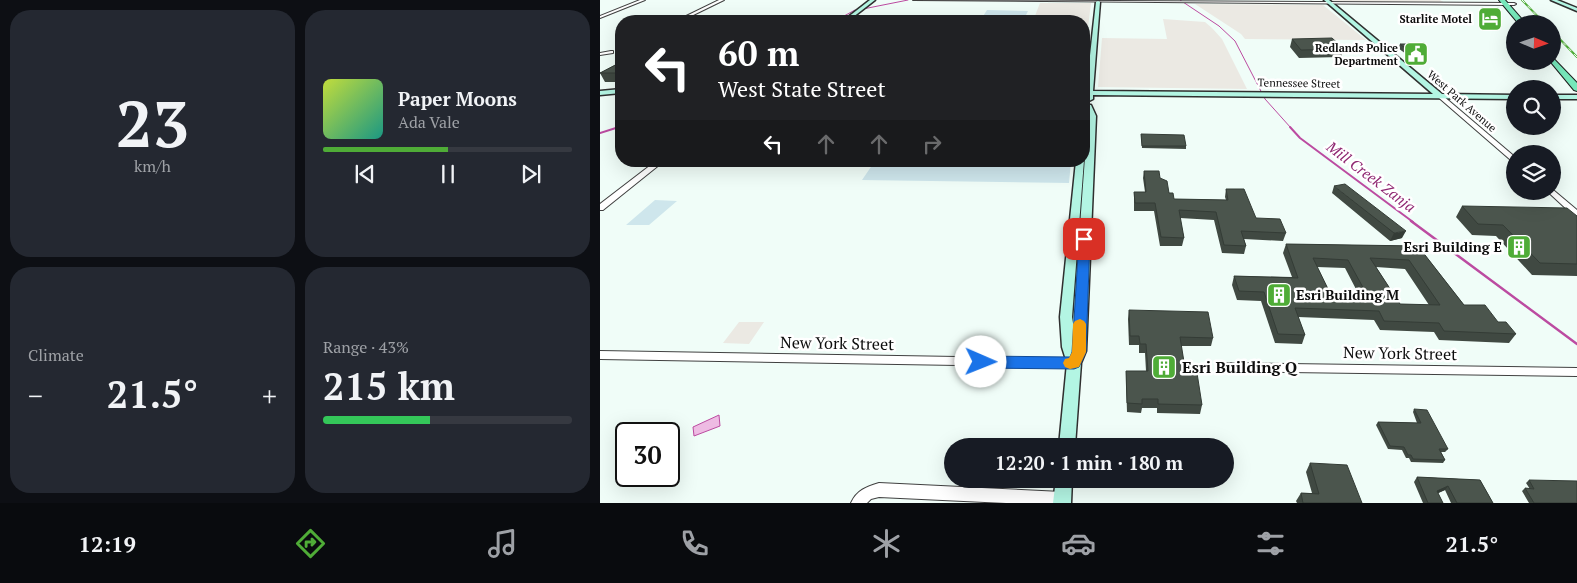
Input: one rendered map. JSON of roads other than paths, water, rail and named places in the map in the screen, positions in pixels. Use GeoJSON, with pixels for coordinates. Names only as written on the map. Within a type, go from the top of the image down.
{"type":"FeatureCollection","features":[{"type":"Feature","properties":{"kind":"main road"},"geometry":{"type":"LineString","coordinates":[[1508,2],[1517,15]]}},
{"type":"Feature","properties":{"kind":"main road"},"geometry":{"type":"LineString","coordinates":[[1508,2],[1522,15]]}},
{"type":"Feature","properties":{"kind":"main road"},"geometry":{"type":"LineString","coordinates":[[1561,58],[1577,76]]}},
{"type":"Feature","properties":{"kind":"main road"},"geometry":{"type":"LineString","coordinates":[[1561,69],[1577,88]]}},
{"type":"Feature","properties":{"kind":"street"},"geometry":{"type":"LineString","coordinates":[[600,17],[643,0]]}},
{"type":"Feature","properties":{"kind":"street"},"geometry":{"type":"LineString","coordinates":[[691,15],[722,0]]}},
{"type":"Feature","properties":{"kind":"street"},"geometry":{"type":"LineString","coordinates":[[864,0],[874,0]]}},
{"type":"Feature","properties":{"kind":"street"},"geometry":{"type":"LineString","coordinates":[[853,15],[874,0]]}},
{"type":"Feature","properties":{"kind":"street"},"geometry":{"type":"LineString","coordinates":[[881,0],[898,0]]}},
{"type":"Feature","properties":{"kind":"street"},"geometry":{"type":"LineString","coordinates":[[915,0],[1508,2]]}},
{"type":"Feature","properties":{"kind":"street"},"geometry":{"type":"LineString","coordinates":[[1553,0],[1577,10]]}},
{"type":"Feature","properties":{"kind":"street"},"geometry":{"type":"LineString","coordinates":[[1090,62],[1098,1]]}},
{"type":"Feature","properties":{"kind":"street","name":"West Park Avenue"},"geometry":{"type":"LineString","coordinates":[[1328,2],[1506,153]]}},
{"type":"Feature","properties":{"kind":"street"},"geometry":{"type":"LineString","coordinates":[[600,54],[611,52]]}},
{"type":"Feature","properties":{"kind":"street"},"geometry":{"type":"LineString","coordinates":[[600,93],[615,92]]}},
{"type":"Feature","properties":{"kind":"street","name":"Tennessee Street"},"geometry":{"type":"LineString","coordinates":[[1090,93],[1506,96]]}},
{"type":"Feature","properties":{"kind":"street"},"geometry":{"type":"LineString","coordinates":[[1561,97],[1577,97]]}},
{"type":"Feature","properties":{"kind":"street"},"geometry":{"type":"LineString","coordinates":[[1090,114],[1092,116],[1090,147]]}},
{"type":"Feature","properties":{"kind":"street"},"geometry":{"type":"LineString","coordinates":[[600,208],[653,167]]}},
{"type":"Feature","properties":{"kind":"street"},"geometry":{"type":"LineString","coordinates":[[1074,363],[1069,347],[1066,317],[1079,167]]}},
{"type":"Feature","properties":{"kind":"street"},"geometry":{"type":"LineString","coordinates":[[1068,438],[1074,363],[1079,352],[1081,285],[1089,167]]}},
{"type":"Feature","properties":{"kind":"street"},"geometry":{"type":"LineString","coordinates":[[1561,200],[1577,214]]}},
{"type":"Feature","properties":{"kind":"street","name":"New York Street"},"geometry":{"type":"LineString","coordinates":[[600,354],[1074,363]]}},
{"type":"Feature","properties":{"kind":"street","name":"New York Street"},"geometry":{"type":"LineString","coordinates":[[1223,367],[1577,372]]}},
{"type":"Feature","properties":{"kind":"street"},"geometry":{"type":"LineString","coordinates":[[858,503],[867,493],[879,490],[1062,501],[1063,488]]}},
{"type":"Feature","properties":{"kind":"waterway"},"geometry":{"type":"LineString","coordinates":[[863,9],[908,0]]}},
{"type":"Feature","properties":{"kind":"waterway","name":"Mill Creek Zanja"},"geometry":{"type":"LineString","coordinates":[[1180,0],[1219,26],[1235,41],[1265,99],[1291,128]]}},
{"type":"Feature","properties":{"kind":"waterway"},"geometry":{"type":"LineString","coordinates":[[846,15],[855,10]]}},
{"type":"Feature","properties":{"kind":"waterway","name":"Mill Creek Zanja"},"geometry":{"type":"LineString","coordinates":[[1290,127],[1300,138],[1413,222]]}},
{"type":"Feature","properties":{"kind":"waterway"},"geometry":{"type":"LineString","coordinates":[[600,133],[615,128]]}},
{"type":"Feature","properties":{"kind":"waterway","name":"Mill Creek Zanja"},"geometry":{"type":"LineString","coordinates":[[1411,221],[1577,344]]}},
{"type":"Feature","properties":{"kind":"railway"},"geometry":{"type":"LineString","coordinates":[[1522,0],[1536,15]]}},
{"type":"Feature","properties":{"kind":"railway"},"geometry":{"type":"LineString","coordinates":[[1561,40],[1577,57]]}},
{"type":"Feature","properties":{"kind":"place","name":"Starlite Motel"},"geometry":{"type":"Point","coordinates":[1490,19]}},
{"type":"Feature","properties":{"kind":"place","name":"Redlands Police Department"},"geometry":{"type":"Point","coordinates":[1416,54]}},
{"type":"Feature","properties":{"kind":"place","name":"Esri Building E"},"geometry":{"type":"Point","coordinates":[1519,247]}},
{"type":"Feature","properties":{"kind":"place","name":"Esri Building M"},"geometry":{"type":"Point","coordinates":[1279,295]}},
{"type":"Feature","properties":{"kind":"place","name":"Esri Building Q"},"geometry":{"type":"Point","coordinates":[1164,367]}}]}
